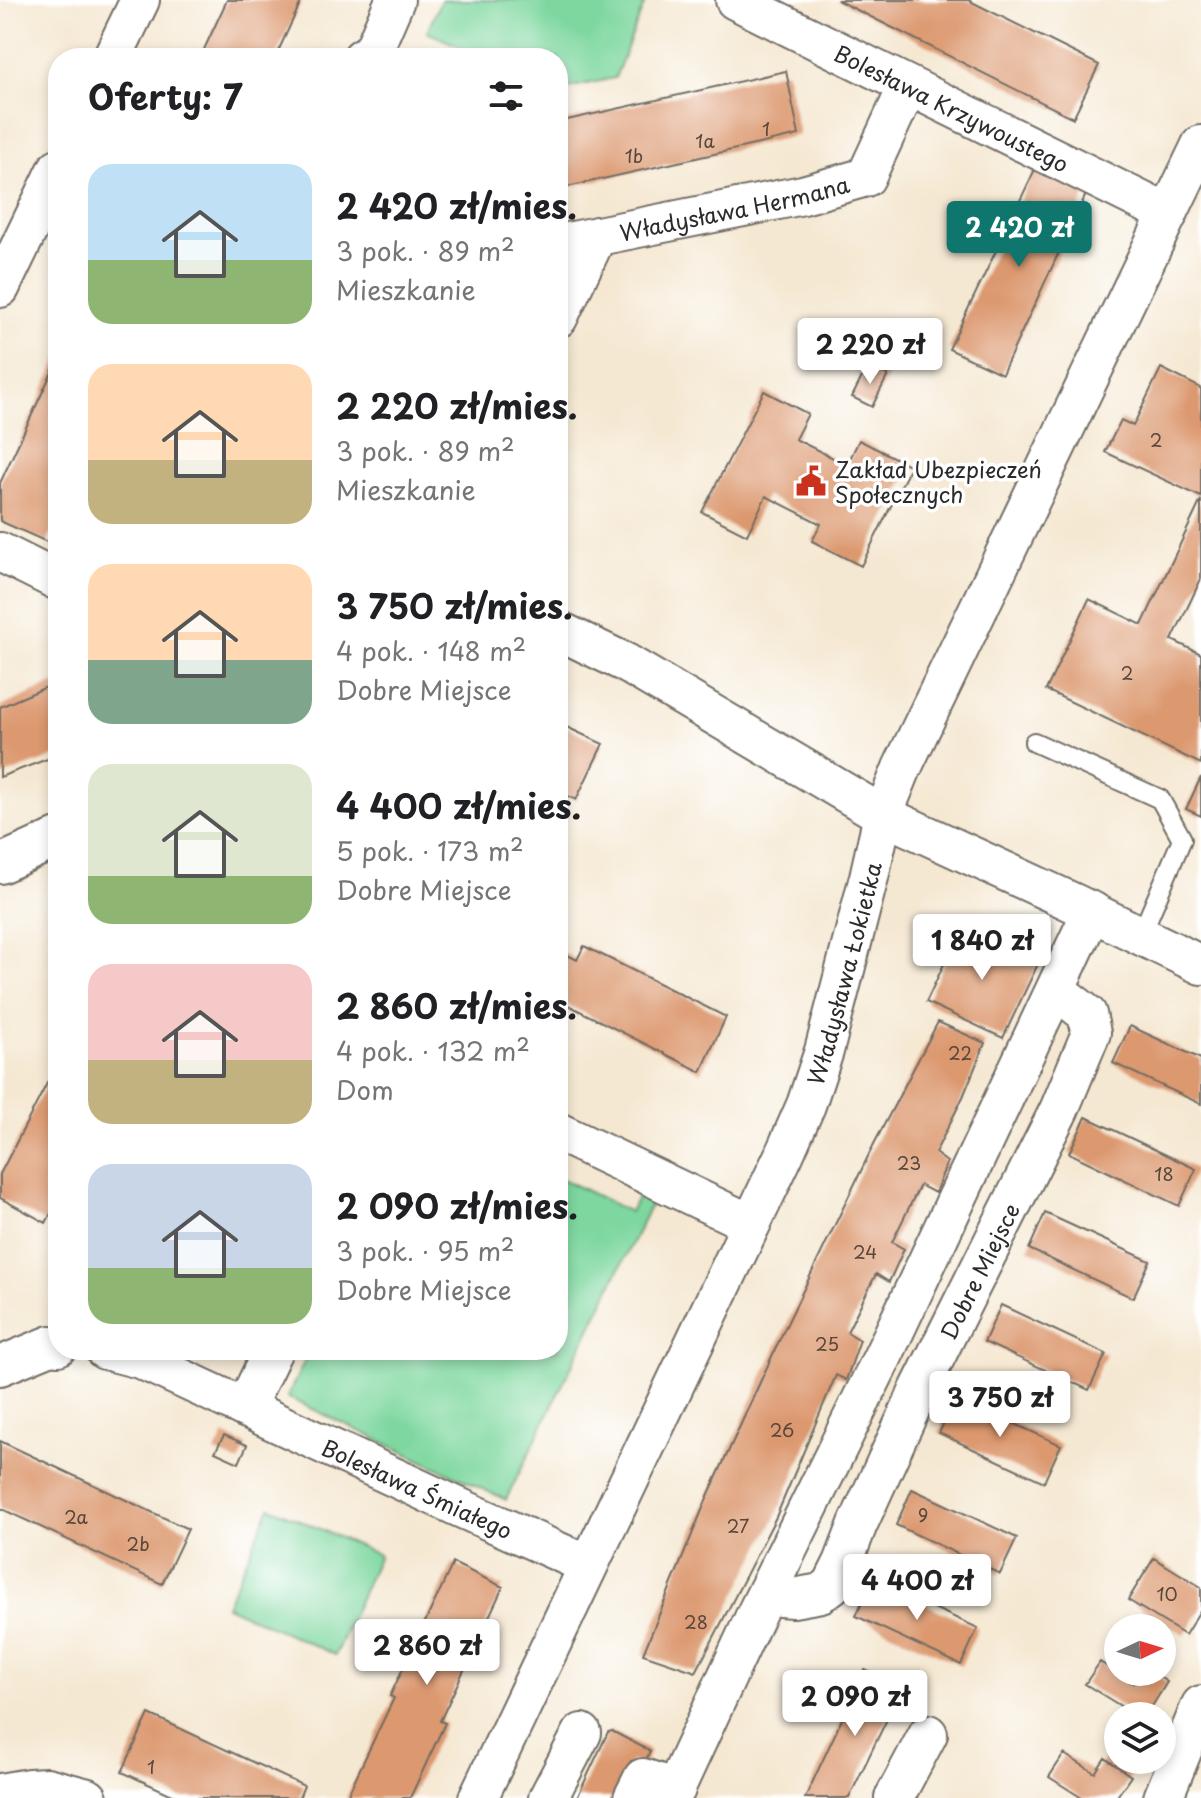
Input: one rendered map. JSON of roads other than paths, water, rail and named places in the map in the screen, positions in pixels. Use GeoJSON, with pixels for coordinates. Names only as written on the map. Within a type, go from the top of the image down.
{"type":"FeatureCollection","features":[{"type":"Feature","properties":{"kind":"street"},"geometry":{"type":"LineString","coordinates":[[117,48],[140,0]]}},
{"type":"Feature","properties":{"kind":"street"},"geometry":{"type":"LineString","coordinates":[[374,48],[395,0]]}},
{"type":"Feature","properties":{"kind":"street","name":"Bolesława Krzywoustego"},"geometry":{"type":"LineString","coordinates":[[735,0],[1168,214]]}},
{"type":"Feature","properties":{"kind":"street","name":"Władysława Hermana"},"geometry":{"type":"LineString","coordinates":[[568,242],[803,195],[866,177],[908,86]]}},
{"type":"Feature","properties":{"kind":"street","name":"Władysława Łokietka"},"geometry":{"type":"LineString","coordinates":[[478,1798],[806,1105],[824,1051],[883,815],[902,768],[1201,145]]}},
{"type":"Feature","properties":{"kind":"street"},"geometry":{"type":"LineString","coordinates":[[0,288],[48,189]]}},
{"type":"Feature","properties":{"kind":"street","name":"Władysława Hermana"},"geometry":{"type":"LineString","coordinates":[[568,297],[597,236]]}},
{"type":"Feature","properties":{"kind":"street"},"geometry":{"type":"LineString","coordinates":[[0,552],[48,576]]}},
{"type":"Feature","properties":{"kind":"street"},"geometry":{"type":"LineString","coordinates":[[568,635],[626,663],[883,815],[1201,965]]}},
{"type":"Feature","properties":{"kind":"street"},"geometry":{"type":"LineString","coordinates":[[0,864],[48,842]]}},
{"type":"Feature","properties":{"kind":"street"},"geometry":{"type":"LineString","coordinates":[[633,1798],[643,1778],[674,1793],[1092,911]]}},
{"type":"Feature","properties":{"kind":"street","name":"Dobre Miejsce"},"geometry":{"type":"LineString","coordinates":[[767,1592],[793,1598],[821,1593],[832,1585],[843,1563],[920,1388],[1052,1124],[1091,1033],[1087,1014],[1055,992]]}},
{"type":"Feature","properties":{"kind":"street"},"geometry":{"type":"LineString","coordinates":[[568,1137],[751,1224]]}},
{"type":"Feature","properties":{"kind":"street"},"geometry":{"type":"LineString","coordinates":[[0,1366],[48,1345]]}},
{"type":"Feature","properties":{"kind":"street","name":"Bolesława Śmiałego"},"geometry":{"type":"LineString","coordinates":[[142,1360],[588,1565]]}},
{"type":"Feature","properties":{"kind":"street"},"geometry":{"type":"LineString","coordinates":[[245,1408],[268,1360]]}},
{"type":"Feature","properties":{"kind":"street"},"geometry":{"type":"LineString","coordinates":[[1163,1798],[1201,1705]]}},
{"type":"Feature","properties":{"kind":"street"},"geometry":{"type":"LineString","coordinates":[[548,1798],[582,1733]]}},
{"type":"Feature","properties":{"kind":"street"},"geometry":{"type":"LineString","coordinates":[[894,1798],[928,1734]]}},
{"type":"Feature","properties":{"kind":"street"},"geometry":{"type":"LineString","coordinates":[[0,1793],[47,1787],[88,1798]]}},
{"type":"Feature","properties":{"kind":"lane"},"geometry":{"type":"LineString","coordinates":[[1034,742],[1160,799],[1182,839],[1141,935]]}},
{"type":"Feature","properties":{"kind":"place","name":"Zakład Ubezpieczeń Społecznych"},"geometry":{"type":"Point","coordinates":[811,481]}}]}
